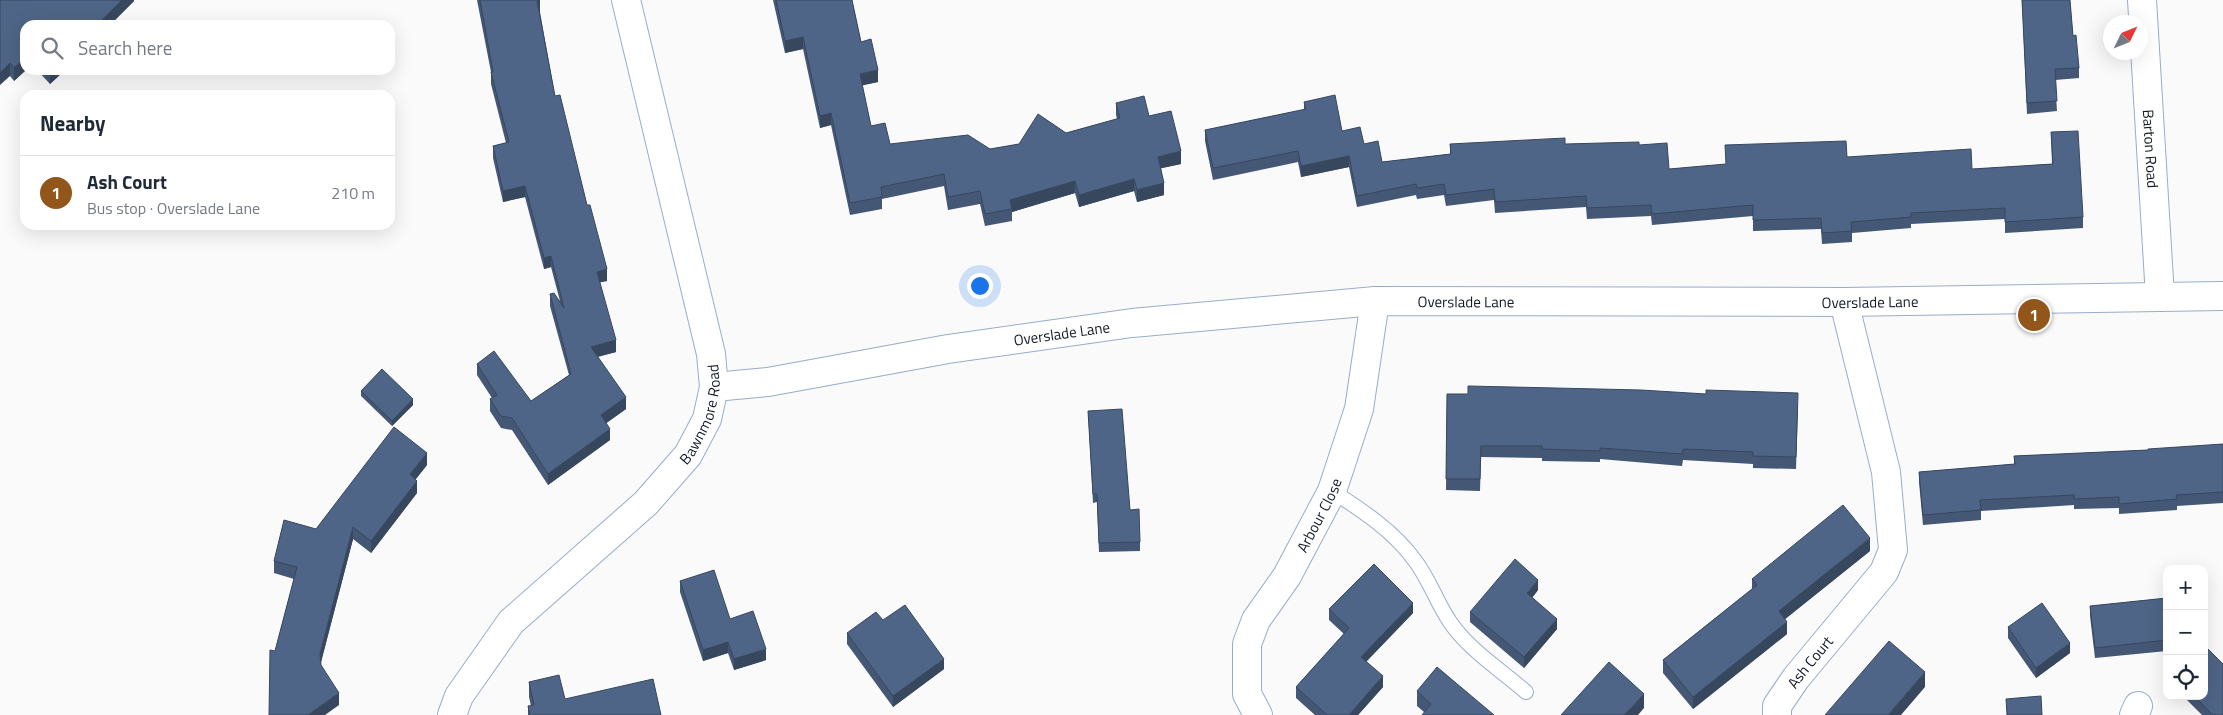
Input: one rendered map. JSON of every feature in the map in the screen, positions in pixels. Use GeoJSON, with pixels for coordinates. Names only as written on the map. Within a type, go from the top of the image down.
{"type":"FeatureCollection","features":[{"type":"Feature","properties":{"kind":"street","name":"Bawnmore Road"},"geometry":{"type":"LineString","coordinates":[[452,715],[459,696],[511,622],[646,503],[688,455],[707,418],[714,387],[711,354],[626,0]]}},
{"type":"Feature","properties":{"kind":"street","name":"Barton Road"},"geometry":{"type":"LineString","coordinates":[[2142,0],[2160,297]]}},
{"type":"Feature","properties":{"kind":"street","name":"Overslade Lane"},"geometry":{"type":"LineString","coordinates":[[714,387],[768,382],[948,349],[1132,323],[1375,301],[1844,302],[2223,296]]}},
{"type":"Feature","properties":{"kind":"street","name":"Arbour Close"},"geometry":{"type":"LineString","coordinates":[[1258,715],[1247,694],[1247,644],[1256,620],[1287,576],[1332,491],[1359,409],[1375,301]]}},
{"type":"Feature","properties":{"kind":"street","name":"Ash Court"},"geometry":{"type":"LineString","coordinates":[[1777,715],[1777,706],[1796,678],[1884,572],[1894,550],[1886,472],[1844,302]]}},
{"type":"Feature","properties":{"kind":"lane"},"geometry":{"type":"LineString","coordinates":[[1332,491],[1399,540],[1417,563],[1450,623],[1464,639],[1526,692]]}},
{"type":"Feature","properties":{"kind":"building"},"geometry":{"type":"Polygon","coordinates":[[[0,0],[122,0],[102,20],[20,20],[20,63],[14,68],[10,63],[0,73],[0,0]]]}},
{"type":"Feature","properties":{"kind":"building"},"geometry":{"type":"Polygon","coordinates":[[[480,0],[540,0],[537,1],[555,96],[560,95],[587,205],[590,205],[607,269],[597,272],[616,340],[591,347],[626,397],[601,415],[610,429],[548,474],[512,418],[501,416],[490,399],[497,395],[477,364],[494,351],[531,401],[571,374],[550,294],[554,293],[564,308],[551,256],[544,258],[525,186],[503,191],[493,146],[509,142],[491,72],[493,72],[480,0]]]}},
{"type":"Feature","properties":{"kind":"building"},"geometry":{"type":"Polygon","coordinates":[[[776,0],[852,0],[861,42],[871,39],[878,70],[860,74],[871,126],[885,123],[890,144],[968,135],[990,149],[1019,144],[1038,114],[1066,133],[1120,118],[1116,103],[1144,96],[1149,116],[1171,111],[1181,151],[1158,157],[1164,183],[1137,190],[1134,179],[1079,195],[1075,181],[1010,200],[1012,209],[985,214],[980,191],[948,197],[944,174],[881,187],[882,197],[850,203],[831,113],[820,116],[803,37],[785,41],[776,0]]]}},
{"type":"Feature","properties":{"kind":"building"},"geometry":{"type":"Polygon","coordinates":[[[2022,0],[2070,0],[2073,36],[2076,35],[2079,68],[2055,69],[2057,101],[2027,103],[2022,0]]]}},
{"type":"Feature","properties":{"kind":"building"},"geometry":{"type":"Polygon","coordinates":[[[1335,95],[1342,131],[1360,127],[1364,144],[1378,141],[1382,162],[1451,154],[1450,144],[1565,138],[1565,144],[1639,142],[1639,145],[1667,143],[1669,169],[1726,164],[1725,145],[1846,141],[1847,157],[1971,149],[1972,169],[2053,164],[2051,132],[2078,131],[2083,217],[2005,222],[2005,208],[1911,213],[1911,217],[1851,222],[1852,231],[1822,233],[1821,218],[1753,220],[1753,205],[1652,214],[1651,205],[1587,208],[1586,196],[1495,202],[1494,189],[1446,195],[1444,184],[1417,188],[1416,184],[1357,196],[1349,156],[1301,166],[1298,151],[1213,168],[1205,130],[1306,109],[1304,102],[1335,95]]]}},
{"type":"Feature","properties":{"kind":"building"},"geometry":{"type":"Polygon","coordinates":[[[382,369],[413,399],[392,421],[361,391],[382,369]]]}},
{"type":"Feature","properties":{"kind":"building"},"geometry":{"type":"Polygon","coordinates":[[[1468,386],[1641,390],[1706,394],[1706,390],[1798,393],[1796,457],[1753,456],[1753,452],[1683,449],[1682,454],[1600,448],[1600,451],[1542,449],[1542,446],[1481,446],[1480,479],[1446,479],[1447,394],[1468,394],[1468,386]]]}},
{"type":"Feature","properties":{"kind":"building"},"geometry":{"type":"Polygon","coordinates":[[[1122,409],[1130,510],[1139,509],[1140,542],[1099,543],[1097,494],[1093,494],[1088,411],[1122,409]]]}},
{"type":"Feature","properties":{"kind":"building"},"geometry":{"type":"Polygon","coordinates":[[[394,427],[427,453],[410,474],[417,481],[371,541],[353,527],[320,654],[321,665],[339,693],[309,715],[269,715],[270,650],[275,651],[297,567],[274,561],[284,520],[316,529],[394,427]]]}},
{"type":"Feature","properties":{"kind":"building"},"geometry":{"type":"Polygon","coordinates":[[[2223,444],[2223,492],[2176,495],[2177,499],[2119,504],[2119,497],[2074,499],[2074,495],[1980,500],[1981,510],[1923,515],[1919,472],[2015,464],[2014,456],[2148,450],[2223,444]]]}},
{"type":"Feature","properties":{"kind":"building"},"geometry":{"type":"Polygon","coordinates":[[[1843,505],[1870,538],[1779,611],[1787,622],[1693,697],[1663,660],[1757,585],[1752,579],[1843,505]]]}},
{"type":"Feature","properties":{"kind":"building"},"geometry":{"type":"Polygon","coordinates":[[[1515,559],[1538,580],[1527,593],[1557,619],[1524,657],[1470,612],[1515,559]]]}},
{"type":"Feature","properties":{"kind":"building"},"geometry":{"type":"Polygon","coordinates":[[[1374,564],[1413,603],[1361,657],[1383,676],[1349,715],[1327,715],[1296,687],[1349,628],[1329,609],[1374,564]]]}},
{"type":"Feature","properties":{"kind":"building"},"geometry":{"type":"Polygon","coordinates":[[[714,570],[730,619],[753,611],[766,649],[734,659],[728,642],[703,650],[680,581],[714,570]]]}},
{"type":"Feature","properties":{"kind":"building"},"geometry":{"type":"Polygon","coordinates":[[[2163,598],[2163,640],[2095,648],[2090,606],[2163,598]]]}},
{"type":"Feature","properties":{"kind":"building"},"geometry":{"type":"Polygon","coordinates":[[[2042,603],[2070,643],[2036,668],[2008,627],[2042,603]]]}},
{"type":"Feature","properties":{"kind":"building"},"geometry":{"type":"Polygon","coordinates":[[[905,605],[944,659],[893,696],[847,633],[876,612],[883,620],[905,605]]]}},
{"type":"Feature","properties":{"kind":"building"},"geometry":{"type":"Polygon","coordinates":[[[1889,641],[1925,672],[1888,715],[1825,715],[1889,641]]]}},
{"type":"Feature","properties":{"kind":"building"},"geometry":{"type":"Polygon","coordinates":[[[2208,649],[2223,664],[2223,715],[2213,715],[2198,700],[2208,700],[2208,649]]]}},
{"type":"Feature","properties":{"kind":"building"},"geometry":{"type":"Polygon","coordinates":[[[1609,662],[1644,694],[1624,715],[1561,715],[1609,662]]]}},
{"type":"Feature","properties":{"kind":"building"},"geometry":{"type":"Polygon","coordinates":[[[1437,667],[1494,715],[1422,715],[1431,704],[1417,691],[1437,667]]]}},
{"type":"Feature","properties":{"kind":"building"},"geometry":{"type":"Polygon","coordinates":[[[559,675],[565,699],[653,679],[661,715],[530,715],[528,706],[534,705],[529,682],[559,675]]]}},
{"type":"Feature","properties":{"kind":"building"},"geometry":{"type":"Polygon","coordinates":[[[2041,696],[2042,715],[2007,715],[2006,699],[2041,696]]]}},
{"type":"Feature","properties":{"kind":"place","name":"Ash Court"},"geometry":{"type":"Point","coordinates":[2034,315]}}]}
